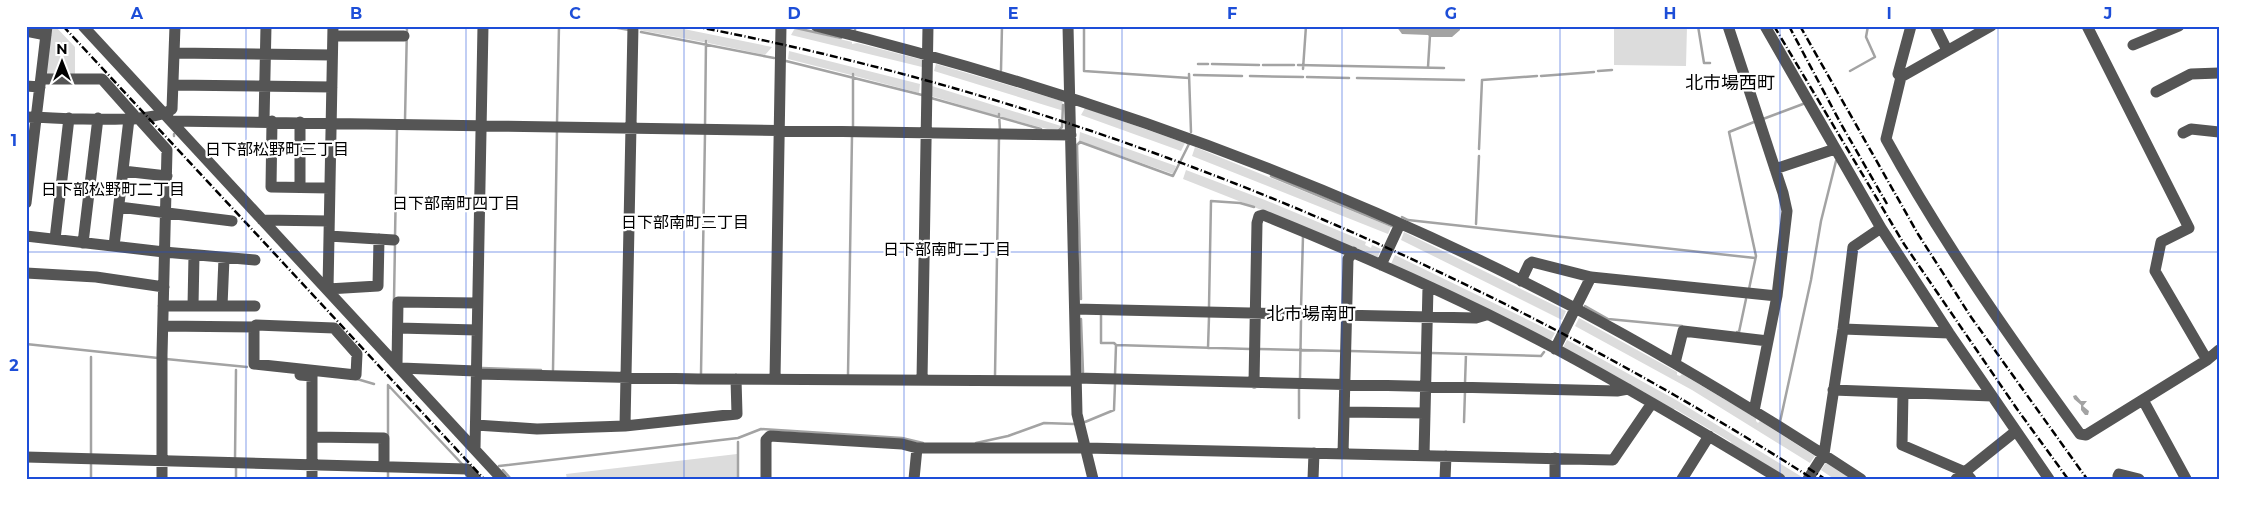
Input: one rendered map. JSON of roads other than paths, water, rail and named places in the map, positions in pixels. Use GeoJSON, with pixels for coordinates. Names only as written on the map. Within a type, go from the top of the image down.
{"type":"FeatureCollection","features":[{"type":"Feature","properties":{"kind":"street"},"geometry":{"type":"LineString","coordinates":[[83,26],[502,479]]}},
{"type":"Feature","properties":{"kind":"street"},"geometry":{"type":"LineString","coordinates":[[168,118],[172,109],[175,26]]}},
{"type":"Feature","properties":{"kind":"street"},"geometry":{"type":"LineString","coordinates":[[266,26],[265,86],[271,186],[330,188]]}},
{"type":"Feature","properties":{"kind":"street"},"geometry":{"type":"LineString","coordinates":[[475,449],[482,26]]}},
{"type":"Feature","properties":{"kind":"street"},"geometry":{"type":"LineString","coordinates":[[625,426],[633,26]]}},
{"type":"Feature","properties":{"kind":"street"},"geometry":{"type":"LineString","coordinates":[[775,379],[781,26]]}},
{"type":"Feature","properties":{"kind":"street"},"geometry":{"type":"LineString","coordinates":[[816,26],[927,54],[1069,96],[1203,143],[1400,224],[1575,308],[1675,363],[1862,479]]}},
{"type":"Feature","properties":{"kind":"street"},"geometry":{"type":"LineString","coordinates":[[922,380],[928,26]]}},
{"type":"Feature","properties":{"kind":"street"},"geometry":{"type":"LineString","coordinates":[[1068,26],[1077,414],[1093,479]]}},
{"type":"Feature","properties":{"kind":"street"},"geometry":{"type":"LineString","coordinates":[[1728,26],[1787,211],[1777,296],[1754,411]]}},
{"type":"Feature","properties":{"kind":"street"},"geometry":{"type":"LineString","coordinates":[[1765,26],[1881,228],[1949,333],[2050,479]]}},
{"type":"Feature","properties":{"kind":"street"},"geometry":{"type":"LineString","coordinates":[[1910,26],[1898,74],[1901,77],[1886,139],[1908,179],[1998,321],[2080,434],[2092,433],[2207,360],[2219,350]]}},
{"type":"Feature","properties":{"kind":"street"},"geometry":{"type":"LineString","coordinates":[[1935,26],[1947,50]]}},
{"type":"Feature","properties":{"kind":"street"},"geometry":{"type":"LineString","coordinates":[[1901,77],[1991,26]]}},
{"type":"Feature","properties":{"kind":"street"},"geometry":{"type":"LineString","coordinates":[[2087,26],[2189,228],[2161,242],[2155,271],[2207,360]]}},
{"type":"Feature","properties":{"kind":"street"},"geometry":{"type":"LineString","coordinates":[[2134,45],[2179,26]]}},
{"type":"Feature","properties":{"kind":"street"},"geometry":{"type":"LineString","coordinates":[[26,31],[46,31],[41,83],[32,117],[26,203]]}},
{"type":"Feature","properties":{"kind":"street"},"geometry":{"type":"LineString","coordinates":[[328,289],[333,31],[404,36]]}},
{"type":"Feature","properties":{"kind":"street"},"geometry":{"type":"LineString","coordinates":[[174,53],[332,54]]}},
{"type":"Feature","properties":{"kind":"street"},"geometry":{"type":"LineString","coordinates":[[2156,92],[2191,74],[2219,73]]}},
{"type":"Feature","properties":{"kind":"street"},"geometry":{"type":"LineString","coordinates":[[26,86],[41,83],[102,79],[134,115],[123,171],[114,246]]}},
{"type":"Feature","properties":{"kind":"street"},"geometry":{"type":"LineString","coordinates":[[173,85],[332,87]]}},
{"type":"Feature","properties":{"kind":"street"},"geometry":{"type":"LineString","coordinates":[[32,117],[1070,135]]}},
{"type":"Feature","properties":{"kind":"street"},"geometry":{"type":"LineString","coordinates":[[55,239],[69,118]]}},
{"type":"Feature","properties":{"kind":"street"},"geometry":{"type":"LineString","coordinates":[[83,243],[98,118]]}},
{"type":"Feature","properties":{"kind":"street"},"geometry":{"type":"LineString","coordinates":[[134,119],[167,150],[162,358],[162,479]]}},
{"type":"Feature","properties":{"kind":"street"},"geometry":{"type":"LineString","coordinates":[[300,122],[300,187]]}},
{"type":"Feature","properties":{"kind":"street"},"geometry":{"type":"LineString","coordinates":[[2183,134],[2191,129],[2219,132]]}},
{"type":"Feature","properties":{"kind":"street"},"geometry":{"type":"LineString","coordinates":[[1775,170],[1834,149]]}},
{"type":"Feature","properties":{"kind":"street"},"geometry":{"type":"LineString","coordinates":[[123,171],[167,176]]}},
{"type":"Feature","properties":{"kind":"street"},"geometry":{"type":"LineString","coordinates":[[118,207],[232,221]]}},
{"type":"Feature","properties":{"kind":"street"},"geometry":{"type":"LineString","coordinates":[[1254,383],[1259,216],[1264,215],[1382,265],[1555,348],[1780,479]]}},
{"type":"Feature","properties":{"kind":"street"},"geometry":{"type":"LineString","coordinates":[[262,220],[329,221]]}},
{"type":"Feature","properties":{"kind":"street"},"geometry":{"type":"LineString","coordinates":[[1382,265],[1400,224]]}},
{"type":"Feature","properties":{"kind":"street"},"geometry":{"type":"LineString","coordinates":[[1808,479],[1824,454],[1853,247],[1881,228]]}},
{"type":"Feature","properties":{"kind":"street"},"geometry":{"type":"LineString","coordinates":[[26,236],[164,252],[255,260]]}},
{"type":"Feature","properties":{"kind":"street"},"geometry":{"type":"LineString","coordinates":[[329,236],[394,240]]}},
{"type":"Feature","properties":{"kind":"street"},"geometry":{"type":"LineString","coordinates":[[328,289],[378,286],[379,239]]}},
{"type":"Feature","properties":{"kind":"street"},"geometry":{"type":"LineString","coordinates":[[1343,454],[1348,259],[1353,252]]}},
{"type":"Feature","properties":{"kind":"street"},"geometry":{"type":"LineString","coordinates":[[193,306],[194,255]]}},
{"type":"Feature","properties":{"kind":"street"},"geometry":{"type":"LineString","coordinates":[[222,306],[224,258]]}},
{"type":"Feature","properties":{"kind":"street"},"geometry":{"type":"LineString","coordinates":[[1521,281],[1529,264],[1532,262],[1591,277],[1777,296]]}},
{"type":"Feature","properties":{"kind":"street"},"geometry":{"type":"LineString","coordinates":[[26,273],[96,277],[164,287]]}},
{"type":"Feature","properties":{"kind":"street"},"geometry":{"type":"LineString","coordinates":[[1555,348],[1591,277]]}},
{"type":"Feature","properties":{"kind":"street"},"geometry":{"type":"LineString","coordinates":[[1424,456],[1428,287]]}},
{"type":"Feature","properties":{"kind":"street"},"geometry":{"type":"LineString","coordinates":[[399,366],[398,302],[477,303]]}},
{"type":"Feature","properties":{"kind":"street"},"geometry":{"type":"LineString","coordinates":[[163,306],[255,306]]}},
{"type":"Feature","properties":{"kind":"street"},"geometry":{"type":"LineString","coordinates":[[1075,309],[1476,318],[1486,315]]}},
{"type":"Feature","properties":{"kind":"street"},"geometry":{"type":"LineString","coordinates":[[163,326],[254,327],[256,325],[334,328],[357,354],[356,375],[254,364],[254,327]]}},
{"type":"Feature","properties":{"kind":"street"},"geometry":{"type":"LineString","coordinates":[[398,328],[477,330]]}},
{"type":"Feature","properties":{"kind":"street"},"geometry":{"type":"LineString","coordinates":[[1843,329],[1949,333]]}},
{"type":"Feature","properties":{"kind":"street"},"geometry":{"type":"LineString","coordinates":[[1675,363],[1683,331],[1768,341]]}},
{"type":"Feature","properties":{"kind":"street"},"geometry":{"type":"LineString","coordinates":[[399,366],[476,372],[625,377],[1076,380],[1617,392],[1628,389]]}},
{"type":"Feature","properties":{"kind":"street"},"geometry":{"type":"LineString","coordinates":[[248,369],[312,376],[312,479]]}},
{"type":"Feature","properties":{"kind":"street"},"geometry":{"type":"LineString","coordinates":[[476,425],[537,429],[625,426],[736,414],[736,379]]}},
{"type":"Feature","properties":{"kind":"street"},"geometry":{"type":"LineString","coordinates":[[1833,390],[1992,396]]}},
{"type":"Feature","properties":{"kind":"street"},"geometry":{"type":"LineString","coordinates":[[1903,393],[1902,445],[1964,476],[2016,431]]}},
{"type":"Feature","properties":{"kind":"street"},"geometry":{"type":"LineString","coordinates":[[2143,400],[2186,479]]}},
{"type":"Feature","properties":{"kind":"street"},"geometry":{"type":"LineString","coordinates":[[766,479],[766,440],[770,436],[902,444],[917,448],[1086,448],[1613,460],[1652,403]]}},
{"type":"Feature","properties":{"kind":"street"},"geometry":{"type":"LineString","coordinates":[[1344,412],[1425,413]]}},
{"type":"Feature","properties":{"kind":"street"},"geometry":{"type":"LineString","coordinates":[[1682,479],[1709,436]]}},
{"type":"Feature","properties":{"kind":"street"},"geometry":{"type":"LineString","coordinates":[[312,437],[384,438],[384,461]]}},
{"type":"Feature","properties":{"kind":"street"},"geometry":{"type":"LineString","coordinates":[[914,479],[917,448]]}},
{"type":"Feature","properties":{"kind":"street"},"geometry":{"type":"LineString","coordinates":[[1313,479],[1314,453]]}},
{"type":"Feature","properties":{"kind":"street"},"geometry":{"type":"LineString","coordinates":[[1445,479],[1446,456]]}},
{"type":"Feature","properties":{"kind":"street"},"geometry":{"type":"LineString","coordinates":[[26,457],[467,469],[476,479]]}},
{"type":"Feature","properties":{"kind":"street"},"geometry":{"type":"LineString","coordinates":[[1554,479],[1555,458]]}},
{"type":"Feature","properties":{"kind":"street"},"geometry":{"type":"LineString","coordinates":[[2118,476],[2119,474],[2139,479]]}},
{"type":"Feature","properties":{"kind":"waterway"},"geometry":{"type":"LineString","coordinates":[[405,120],[407,26]]}},
{"type":"Feature","properties":{"kind":"waterway"},"geometry":{"type":"LineString","coordinates":[[557,123],[559,26]]}},
{"type":"Feature","properties":{"kind":"waterway"},"geometry":{"type":"LineString","coordinates":[[607,26],[629,30]]}},
{"type":"Feature","properties":{"kind":"waterway"},"geometry":{"type":"LineString","coordinates":[[1001,70],[1002,26]]}},
{"type":"Feature","properties":{"kind":"waterway"},"geometry":{"type":"LineString","coordinates":[[1084,26],[1084,71],[1189,78]]}},
{"type":"Feature","properties":{"kind":"waterway"},"geometry":{"type":"LineString","coordinates":[[1303,69],[1306,26]]}},
{"type":"Feature","properties":{"kind":"waterway"},"geometry":{"type":"LineString","coordinates":[[1698,26],[1704,63],[1710,63]]}},
{"type":"Feature","properties":{"kind":"waterway"},"geometry":{"type":"LineString","coordinates":[[1850,71],[1875,57],[1866,37],[1868,26]]}},
{"type":"Feature","properties":{"kind":"waterway"},"geometry":{"type":"LineString","coordinates":[[796,28],[841,38]]}},
{"type":"Feature","properties":{"kind":"waterway"},"geometry":{"type":"LineString","coordinates":[[641,32],[774,58]]}},
{"type":"Feature","properties":{"kind":"waterway"},"geometry":{"type":"LineString","coordinates":[[1428,67],[1430,35]]}},
{"type":"Feature","properties":{"kind":"waterway"},"geometry":{"type":"LineString","coordinates":[[705,126],[706,41]]}},
{"type":"Feature","properties":{"kind":"waterway"},"geometry":{"type":"LineString","coordinates":[[786,61],[922,95]]}},
{"type":"Feature","properties":{"kind":"waterway"},"geometry":{"type":"LineString","coordinates":[[1198,64],[1208,64]]}},
{"type":"Feature","properties":{"kind":"waterway"},"geometry":{"type":"LineString","coordinates":[[1212,64],[1259,65]]}},
{"type":"Feature","properties":{"kind":"waterway"},"geometry":{"type":"LineString","coordinates":[[1263,65],[1294,65]]}},
{"type":"Feature","properties":{"kind":"waterway"},"geometry":{"type":"LineString","coordinates":[[1298,65],[1444,68]]}},
{"type":"Feature","properties":{"kind":"waterway"},"geometry":{"type":"LineString","coordinates":[[1598,71],[1612,70]]}},
{"type":"Feature","properties":{"kind":"waterway"},"geometry":{"type":"LineString","coordinates":[[1541,76],[1594,72]]}},
{"type":"Feature","properties":{"kind":"waterway"},"geometry":{"type":"LineString","coordinates":[[853,74],[853,127]]}},
{"type":"Feature","properties":{"kind":"waterway"},"geometry":{"type":"LineString","coordinates":[[1189,74],[1191,132]]}},
{"type":"Feature","properties":{"kind":"waterway"},"geometry":{"type":"LineString","coordinates":[[1194,75],[1242,76]]}},
{"type":"Feature","properties":{"kind":"waterway"},"geometry":{"type":"LineString","coordinates":[[1250,76],[1303,77]]}},
{"type":"Feature","properties":{"kind":"waterway"},"geometry":{"type":"LineString","coordinates":[[1479,149],[1482,80],[1537,76]]}},
{"type":"Feature","properties":{"kind":"waterway"},"geometry":{"type":"LineString","coordinates":[[1307,77],[1349,78]]}},
{"type":"Feature","properties":{"kind":"waterway"},"geometry":{"type":"LineString","coordinates":[[1357,78],[1464,80]]}},
{"type":"Feature","properties":{"kind":"waterway"},"geometry":{"type":"LineString","coordinates":[[931,98],[1041,129]]}},
{"type":"Feature","properties":{"kind":"waterway"},"geometry":{"type":"LineString","coordinates":[[1763,119],[1803,104]]}},
{"type":"Feature","properties":{"kind":"waterway"},"geometry":{"type":"LineString","coordinates":[[1058,131],[1062,127],[1063,105]]}},
{"type":"Feature","properties":{"kind":"waterway"},"geometry":{"type":"LineString","coordinates":[[999,114],[1000,130]]}},
{"type":"Feature","properties":{"kind":"waterway"},"geometry":{"type":"LineString","coordinates":[[1749,289],[1756,256],[1729,132],[1754,122]]}},
{"type":"Feature","properties":{"kind":"waterway"},"geometry":{"type":"LineString","coordinates":[[395,237],[397,128]]}},
{"type":"Feature","properties":{"kind":"waterway"},"geometry":{"type":"LineString","coordinates":[[553,370],[557,130]]}},
{"type":"Feature","properties":{"kind":"waterway"},"geometry":{"type":"LineString","coordinates":[[701,374],[705,133]]}},
{"type":"Feature","properties":{"kind":"waterway"},"geometry":{"type":"LineString","coordinates":[[848,375],[852,136]]}},
{"type":"Feature","properties":{"kind":"waterway"},"geometry":{"type":"LineString","coordinates":[[995,376],[999,137]]}},
{"type":"Feature","properties":{"kind":"waterway"},"geometry":{"type":"LineString","coordinates":[[1081,299],[1077,145],[1080,142],[1173,176],[1189,144],[1187,143]]}},
{"type":"Feature","properties":{"kind":"waterway"},"geometry":{"type":"LineString","coordinates":[[1476,224],[1479,156]]}},
{"type":"Feature","properties":{"kind":"waterway"},"geometry":{"type":"LineString","coordinates":[[1780,422],[1811,280],[1821,221],[1836,161]]}},
{"type":"Feature","properties":{"kind":"waterway"},"geometry":{"type":"LineString","coordinates":[[1271,176],[1392,226]]}},
{"type":"Feature","properties":{"kind":"waterway"},"geometry":{"type":"LineString","coordinates":[[1209,307],[1211,201],[1240,203],[1254,207]]}},
{"type":"Feature","properties":{"kind":"waterway"},"geometry":{"type":"LineString","coordinates":[[1402,217],[1408,220],[1755,258]]}},
{"type":"Feature","properties":{"kind":"waterway"},"geometry":{"type":"LineString","coordinates":[[1301,309],[1303,236]]}},
{"type":"Feature","properties":{"kind":"waterway"},"geometry":{"type":"LineString","coordinates":[[394,300],[395,243]]}},
{"type":"Feature","properties":{"kind":"waterway"},"geometry":{"type":"LineString","coordinates":[[1737,332],[1739,332],[1746,299]]}},
{"type":"Feature","properties":{"kind":"waterway"},"geometry":{"type":"LineString","coordinates":[[1585,306],[1608,319],[1682,326]]}},
{"type":"Feature","properties":{"kind":"waterway"},"geometry":{"type":"LineString","coordinates":[[1101,315],[1101,343],[1114,343],[1116,345]]}},
{"type":"Feature","properties":{"kind":"waterway"},"geometry":{"type":"LineString","coordinates":[[1208,348],[1209,317]]}},
{"type":"Feature","properties":{"kind":"waterway"},"geometry":{"type":"LineString","coordinates":[[1081,319],[1083,372]]}},
{"type":"Feature","properties":{"kind":"waterway"},"geometry":{"type":"LineString","coordinates":[[1300,379],[1301,320]]}},
{"type":"Feature","properties":{"kind":"waterway"},"geometry":{"type":"LineString","coordinates":[[26,344],[158,358]]}},
{"type":"Feature","properties":{"kind":"waterway"},"geometry":{"type":"LineString","coordinates":[[1115,375],[1116,345],[1250,349]]}},
{"type":"Feature","properties":{"kind":"waterway"},"geometry":{"type":"LineString","coordinates":[[1258,349],[1342,351]]}},
{"type":"Feature","properties":{"kind":"waterway"},"geometry":{"type":"LineString","coordinates":[[1350,351],[1423,353]]}},
{"type":"Feature","properties":{"kind":"waterway"},"geometry":{"type":"LineString","coordinates":[[1431,353],[1541,356],[1544,352]]}},
{"type":"Feature","properties":{"kind":"waterway"},"geometry":{"type":"LineString","coordinates":[[1465,383],[1466,354]]}},
{"type":"Feature","properties":{"kind":"waterway"},"geometry":{"type":"LineString","coordinates":[[91,357],[91,455]]}},
{"type":"Feature","properties":{"kind":"waterway"},"geometry":{"type":"LineString","coordinates":[[166,359],[247,367]]}},
{"type":"Feature","properties":{"kind":"waterway"},"geometry":{"type":"LineString","coordinates":[[482,368],[541,370]]}},
{"type":"Feature","properties":{"kind":"waterway"},"geometry":{"type":"LineString","coordinates":[[235,459],[236,370]]}},
{"type":"Feature","properties":{"kind":"waterway"},"geometry":{"type":"LineString","coordinates":[[357,379],[374,384]]}},
{"type":"Feature","properties":{"kind":"waterway"},"geometry":{"type":"LineString","coordinates":[[1085,422],[1114,410],[1115,384]]}},
{"type":"Feature","properties":{"kind":"waterway"},"geometry":{"type":"LineString","coordinates":[[388,437],[388,385],[463,465]]}},
{"type":"Feature","properties":{"kind":"waterway"},"geometry":{"type":"LineString","coordinates":[[1299,388],[1299,418]]}},
{"type":"Feature","properties":{"kind":"waterway"},"geometry":{"type":"LineString","coordinates":[[1464,422],[1465,391]]}},
{"type":"Feature","properties":{"kind":"waterway"},"geometry":{"type":"LineString","coordinates":[[976,443],[1008,436],[1044,423],[1074,424]]}},
{"type":"Feature","properties":{"kind":"waterway"},"geometry":{"type":"LineString","coordinates":[[499,466],[738,438],[761,429],[902,438],[923,443]]}},
{"type":"Feature","properties":{"kind":"waterway"},"geometry":{"type":"LineString","coordinates":[[738,442],[738,479]]}},
{"type":"Feature","properties":{"kind":"waterway"},"geometry":{"type":"LineString","coordinates":[[91,463],[91,479]]}},
{"type":"Feature","properties":{"kind":"waterway"},"geometry":{"type":"LineString","coordinates":[[236,466],[236,479]]}},
{"type":"Feature","properties":{"kind":"waterway"},"geometry":{"type":"LineString","coordinates":[[388,470],[388,479]]}},
{"type":"Feature","properties":{"kind":"waterway"},"geometry":{"type":"LineString","coordinates":[[503,470],[511,479]]}},
{"type":"Feature","properties":{"kind":"railway"},"geometry":{"type":"LineString","coordinates":[[63,26],[484,479]]}},
{"type":"Feature","properties":{"kind":"railway"},"geometry":{"type":"LineString","coordinates":[[693,26],[842,58],[988,98],[1133,145],[1274,199],[1414,260],[1550,327],[1683,400],[1813,479]]}},
{"type":"Feature","properties":{"kind":"railway"},"geometry":{"type":"LineString","coordinates":[[1774,26],[1904,244],[2017,409],[2068,479]]}},
{"type":"Feature","properties":{"kind":"railway"},"geometry":{"type":"LineString","coordinates":[[1789,26],[1841,124],[1887,204]]}},
{"type":"Feature","properties":{"kind":"railway"},"geometry":{"type":"LineString","coordinates":[[1800,26],[1918,234],[1971,317],[2087,479]]}},
{"type":"Feature","properties":{"kind":"railway"},"geometry":{"type":"LineString","coordinates":[[1808,468],[1825,479]]}},
{"type":"Feature","properties":{"kind":"district","name":"北市場西町"},"geometry":{"type":"Point","coordinates":[1730,83]}},
{"type":"Feature","properties":{"kind":"district","name":"日下部松野町三丁目"},"geometry":{"type":"Point","coordinates":[277,149]}},
{"type":"Feature","properties":{"kind":"district","name":"日下部松野町二丁目"},"geometry":{"type":"Point","coordinates":[113,189]}},
{"type":"Feature","properties":{"kind":"district","name":"日下部南町四丁目"},"geometry":{"type":"Point","coordinates":[456,203]}},
{"type":"Feature","properties":{"kind":"district","name":"日下部南町三丁目"},"geometry":{"type":"Point","coordinates":[685,222]}},
{"type":"Feature","properties":{"kind":"district","name":"日下部南町二丁目"},"geometry":{"type":"Point","coordinates":[947,249]}},
{"type":"Feature","properties":{"kind":"district","name":"北市場南町"},"geometry":{"type":"Point","coordinates":[1311,314]}}]}
